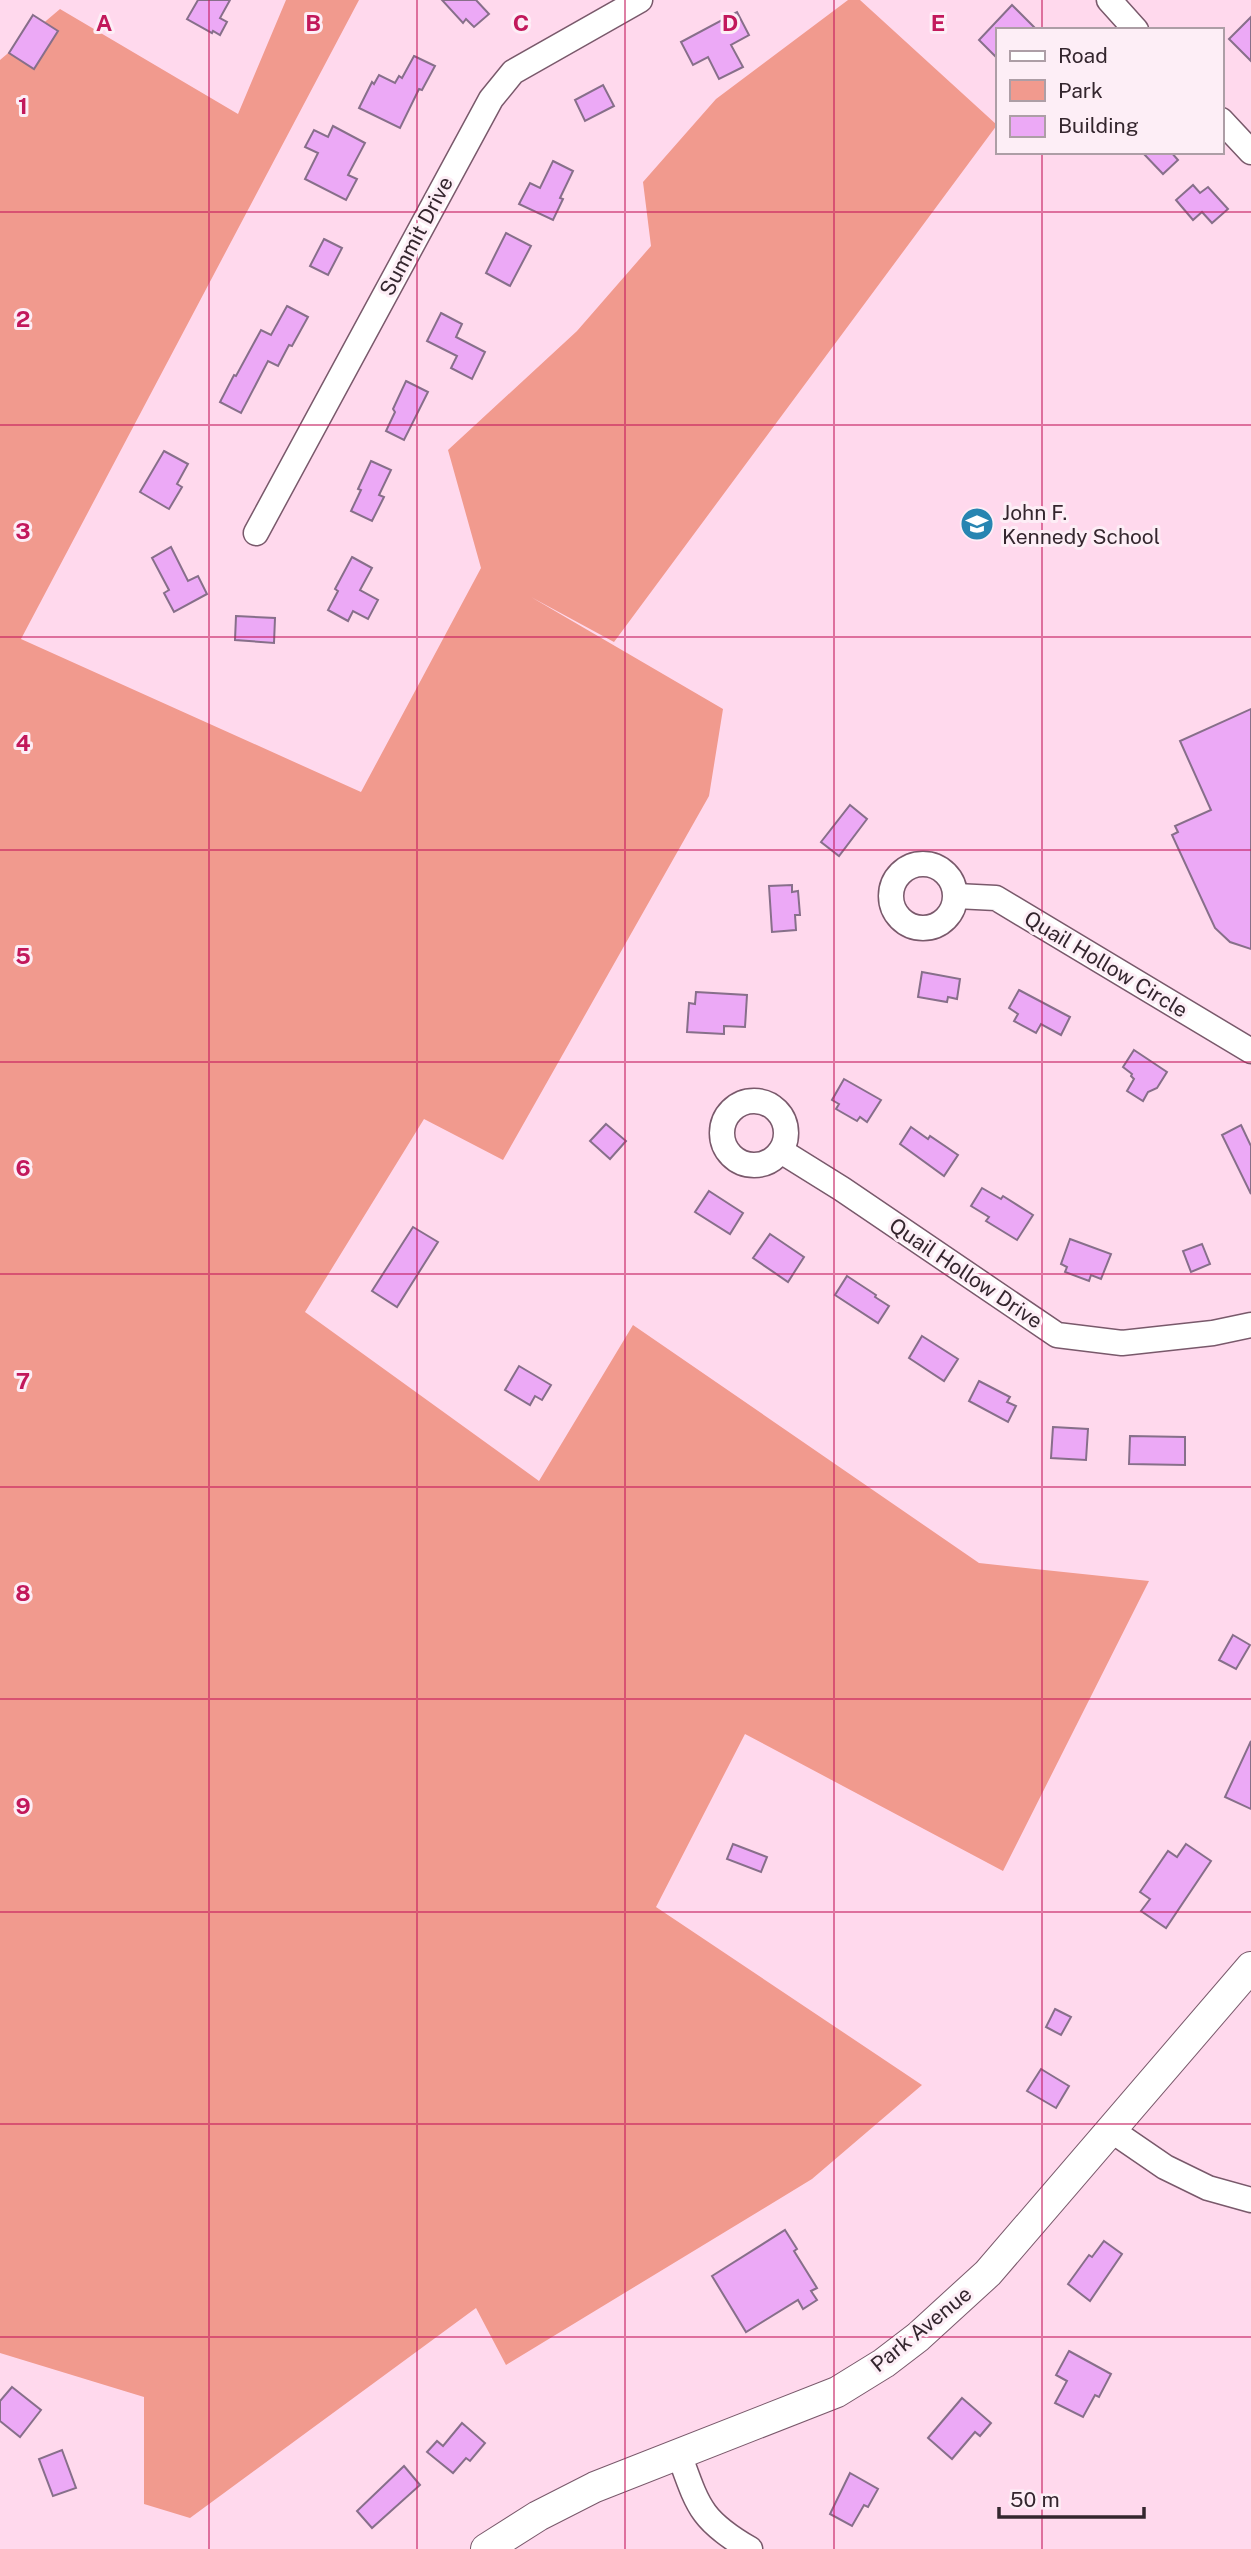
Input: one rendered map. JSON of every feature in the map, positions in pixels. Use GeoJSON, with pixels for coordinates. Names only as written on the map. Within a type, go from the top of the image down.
{"type":"FeatureCollection","features":[{"type":"Feature","properties":{"kind":"main road","name":"Park Avenue"},"geometry":{"type":"LineString","coordinates":[[486,2549],[538,2516],[595,2487],[837,2392],[884,2363],[918,2337],[988,2273],[1251,1967]]}},
{"type":"Feature","properties":{"kind":"street","name":"Summit Drive"},"geometry":{"type":"LineString","coordinates":[[256,533],[491,99],[513,72],[640,0]]}},
{"type":"Feature","properties":{"kind":"street"},"geometry":{"type":"LineString","coordinates":[[1109,0],[1134,28]]}},
{"type":"Feature","properties":{"kind":"street"},"geometry":{"type":"LineString","coordinates":[[1223,122],[1251,152]]}},
{"type":"Feature","properties":{"kind":"street","name":"Quail Hollow Circle"},"geometry":{"type":"LineString","coordinates":[[956,895],[996,898],[1251,1051]]}},
{"type":"Feature","properties":{"kind":"street","name":"Quail Hollow Drive"},"geometry":{"type":"LineString","coordinates":[[781,1152],[842,1189],[1057,1335],[1122,1343],[1213,1333],[1251,1325]]}},
{"type":"Feature","properties":{"kind":"street"},"geometry":{"type":"LineString","coordinates":[[1111,2130],[1165,2167],[1208,2188],[1251,2200]]}},
{"type":"Feature","properties":{"kind":"street"},"geometry":{"type":"LineString","coordinates":[[678,2455],[698,2505],[711,2522],[750,2549]]}},
{"type":"Feature","properties":{"kind":"green space"},"geometry":{"type":"Polygon","coordinates":[[[286,0],[359,0],[21,639],[361,792],[481,568],[448,450],[577,331],[651,246],[643,182],[716,99],[848,0],[860,0],[996,124],[614,642],[531,597],[723,709],[709,796],[503,1160],[424,1119],[305,1312],[539,1481],[633,1325],[979,1563],[1149,1581],[1003,1871],[745,1734],[656,1907],[922,2085],[812,2179],[506,2365],[476,2308],[190,2518],[144,2504],[144,2397],[0,2353],[0,60],[60,9],[238,114],[286,0]]]}},
{"type":"Feature","properties":{"kind":"building"},"geometry":{"type":"Polygon","coordinates":[[[198,0],[230,0],[220,18],[227,22],[220,35],[187,19],[198,0]]]}},
{"type":"Feature","properties":{"kind":"building"},"geometry":{"type":"Polygon","coordinates":[[[442,0],[476,0],[489,14],[474,27],[466,19],[463,23],[442,0]]]}},
{"type":"Feature","properties":{"kind":"building"},"geometry":{"type":"Polygon","coordinates":[[[1012,5],[1035,28],[996,28],[996,57],[979,40],[1012,5]]]}},
{"type":"Feature","properties":{"kind":"building"},"geometry":{"type":"Polygon","coordinates":[[[737,12],[749,35],[731,45],[743,67],[719,79],[708,57],[693,65],[681,42],[737,12]]]}},
{"type":"Feature","properties":{"kind":"building"},"geometry":{"type":"Polygon","coordinates":[[[33,15],[58,31],[34,69],[9,53],[33,15]]]}},
{"type":"Feature","properties":{"kind":"building"},"geometry":{"type":"Polygon","coordinates":[[[1251,17],[1251,61],[1229,39],[1251,17]]]}},
{"type":"Feature","properties":{"kind":"building"},"geometry":{"type":"Polygon","coordinates":[[[414,56],[435,66],[422,90],[419,89],[400,128],[359,108],[372,82],[374,84],[379,75],[395,83],[399,76],[402,78],[414,56]]]}},
{"type":"Feature","properties":{"kind":"building"},"geometry":{"type":"Polygon","coordinates":[[[603,85],[614,106],[585,121],[575,100],[603,85]]]}},
{"type":"Feature","properties":{"kind":"building"},"geometry":{"type":"Polygon","coordinates":[[[333,126],[365,143],[348,175],[357,179],[346,200],[305,179],[318,153],[305,147],[314,130],[328,137],[333,126]]]}},
{"type":"Feature","properties":{"kind":"building"},"geometry":{"type":"Polygon","coordinates":[[[1144,154],[1173,154],[1178,160],[1163,174],[1144,154]]]}},
{"type":"Feature","properties":{"kind":"building"},"geometry":{"type":"Polygon","coordinates":[[[553,161],[573,171],[553,220],[519,204],[530,183],[540,188],[553,161]]]}},
{"type":"Feature","properties":{"kind":"building"},"geometry":{"type":"Polygon","coordinates":[[[1193,185],[1200,193],[1208,187],[1228,209],[1212,223],[1202,212],[1193,220],[1176,200],[1193,185]]]}},
{"type":"Feature","properties":{"kind":"building"},"geometry":{"type":"Polygon","coordinates":[[[506,233],[531,246],[510,286],[486,273],[506,233]]]}},
{"type":"Feature","properties":{"kind":"building"},"geometry":{"type":"Polygon","coordinates":[[[324,239],[342,248],[328,275],[310,266],[324,239]]]}},
{"type":"Feature","properties":{"kind":"building"},"geometry":{"type":"Polygon","coordinates":[[[287,306],[308,317],[292,346],[289,345],[278,366],[268,361],[241,413],[220,402],[261,330],[271,335],[287,306]]]}},
{"type":"Feature","properties":{"kind":"building"},"geometry":{"type":"Polygon","coordinates":[[[441,313],[462,324],[456,337],[485,352],[472,379],[451,368],[457,356],[427,341],[441,313]]]}},
{"type":"Feature","properties":{"kind":"building"},"geometry":{"type":"Polygon","coordinates":[[[406,381],[428,392],[404,440],[386,431],[406,381]]]}},
{"type":"Feature","properties":{"kind":"building"},"geometry":{"type":"Polygon","coordinates":[[[164,451],[188,464],[177,484],[182,487],[169,509],[140,492],[164,451]]]}},
{"type":"Feature","properties":{"kind":"building"},"geometry":{"type":"Polygon","coordinates":[[[371,461],[391,470],[379,495],[384,497],[372,521],[351,511],[371,461]]]}},
{"type":"Feature","properties":{"kind":"building"},"geometry":{"type":"Polygon","coordinates":[[[171,547],[188,581],[198,576],[207,594],[174,612],[164,593],[169,590],[152,558],[171,547]]]}},
{"type":"Feature","properties":{"kind":"building"},"geometry":{"type":"Polygon","coordinates":[[[352,557],[372,568],[360,590],[378,600],[368,619],[353,611],[348,621],[328,610],[338,591],[335,589],[352,557]]]}},
{"type":"Feature","properties":{"kind":"building"},"geometry":{"type":"Polygon","coordinates":[[[236,616],[275,618],[274,643],[235,640],[236,616]]]}},
{"type":"Feature","properties":{"kind":"building"},"geometry":{"type":"Polygon","coordinates":[[[1251,709],[1251,949],[1230,942],[1215,928],[1172,835],[1178,832],[1175,826],[1211,810],[1180,741],[1251,709]]]}},
{"type":"Feature","properties":{"kind":"building"},"geometry":{"type":"Polygon","coordinates":[[[850,805],[867,819],[839,856],[821,842],[850,805]]]}},
{"type":"Feature","properties":{"kind":"building"},"geometry":{"type":"Polygon","coordinates":[[[792,885],[792,892],[798,891],[800,915],[795,915],[796,930],[772,932],[769,886],[792,885]]]}},
{"type":"Feature","properties":{"kind":"building"},"geometry":{"type":"Polygon","coordinates":[[[922,972],[960,979],[957,999],[948,997],[947,1002],[918,997],[922,972]]]}},
{"type":"Feature","properties":{"kind":"building"},"geometry":{"type":"Polygon","coordinates":[[[1019,990],[1070,1017],[1061,1035],[1041,1024],[1036,1033],[1014,1021],[1018,1014],[1009,1008],[1019,990]]]}},
{"type":"Feature","properties":{"kind":"building"},"geometry":{"type":"Polygon","coordinates":[[[696,992],[747,995],[745,1027],[724,1026],[724,1034],[687,1032],[689,1003],[695,1004],[696,992]]]}},
{"type":"Feature","properties":{"kind":"building"},"geometry":{"type":"Polygon","coordinates":[[[1134,1050],[1167,1072],[1157,1088],[1148,1092],[1143,1101],[1127,1091],[1134,1079],[1123,1067],[1134,1050]]]}},
{"type":"Feature","properties":{"kind":"building"},"geometry":{"type":"Polygon","coordinates":[[[844,1079],[881,1100],[867,1122],[860,1117],[857,1121],[836,1109],[839,1104],[832,1100],[844,1079]]]}},
{"type":"Feature","properties":{"kind":"building"},"geometry":{"type":"Polygon","coordinates":[[[606,1124],[626,1141],[610,1159],[590,1141],[606,1124]]]}},
{"type":"Feature","properties":{"kind":"building"},"geometry":{"type":"Polygon","coordinates":[[[1241,1125],[1251,1146],[1251,1194],[1222,1135],[1241,1125]]]}},
{"type":"Feature","properties":{"kind":"building"},"geometry":{"type":"Polygon","coordinates":[[[911,1127],[958,1155],[944,1176],[900,1144],[911,1127]]]}},
{"type":"Feature","properties":{"kind":"building"},"geometry":{"type":"Polygon","coordinates":[[[982,1188],[1001,1199],[1003,1196],[1033,1215],[1017,1240],[986,1221],[989,1217],[971,1206],[982,1188]]]}},
{"type":"Feature","properties":{"kind":"building"},"geometry":{"type":"Polygon","coordinates":[[[709,1191],[743,1213],[730,1234],[695,1212],[709,1191]]]}},
{"type":"Feature","properties":{"kind":"building"},"geometry":{"type":"Polygon","coordinates":[[[413,1227],[438,1242],[397,1307],[372,1291],[413,1227]]]}},
{"type":"Feature","properties":{"kind":"building"},"geometry":{"type":"Polygon","coordinates":[[[770,1234],[804,1257],[788,1282],[753,1258],[770,1234]]]}},
{"type":"Feature","properties":{"kind":"building"},"geometry":{"type":"Polygon","coordinates":[[[1070,1239],[1111,1254],[1101,1279],[1091,1275],[1089,1281],[1065,1272],[1067,1267],[1061,1264],[1070,1239]]]}},
{"type":"Feature","properties":{"kind":"building"},"geometry":{"type":"Polygon","coordinates":[[[1202,1244],[1210,1264],[1191,1272],[1183,1251],[1202,1244]]]}},
{"type":"Feature","properties":{"kind":"building"},"geometry":{"type":"Polygon","coordinates":[[[847,1276],[889,1306],[878,1323],[835,1295],[847,1276]]]}},
{"type":"Feature","properties":{"kind":"building"},"geometry":{"type":"Polygon","coordinates":[[[922,1336],[958,1359],[944,1381],[909,1358],[922,1336]]]}},
{"type":"Feature","properties":{"kind":"building"},"geometry":{"type":"Polygon","coordinates":[[[519,1366],[551,1385],[542,1400],[535,1396],[530,1405],[505,1390],[519,1366]]]}},
{"type":"Feature","properties":{"kind":"building"},"geometry":{"type":"Polygon","coordinates":[[[979,1381],[1010,1397],[1007,1402],[1016,1406],[1008,1422],[969,1401],[979,1381]]]}},
{"type":"Feature","properties":{"kind":"building"},"geometry":{"type":"Polygon","coordinates":[[[1053,1427],[1088,1429],[1086,1460],[1051,1458],[1053,1427]]]}},
{"type":"Feature","properties":{"kind":"building"},"geometry":{"type":"Polygon","coordinates":[[[1130,1436],[1185,1437],[1185,1465],[1129,1464],[1130,1436]]]}},
{"type":"Feature","properties":{"kind":"building"},"geometry":{"type":"Polygon","coordinates":[[[1233,1635],[1250,1645],[1236,1669],[1219,1660],[1233,1635]]]}},
{"type":"Feature","properties":{"kind":"building"},"geometry":{"type":"Polygon","coordinates":[[[1251,1741],[1251,1809],[1225,1797],[1251,1741]]]}},
{"type":"Feature","properties":{"kind":"building"},"geometry":{"type":"Polygon","coordinates":[[[733,1844],[767,1857],[761,1872],[727,1859],[733,1844]]]}},
{"type":"Feature","properties":{"kind":"building"},"geometry":{"type":"Polygon","coordinates":[[[1186,1844],[1211,1861],[1166,1928],[1141,1911],[1150,1899],[1140,1892],[1168,1851],[1177,1857],[1186,1844]]]}},
{"type":"Feature","properties":{"kind":"building"},"geometry":{"type":"Polygon","coordinates":[[[1055,2009],[1071,2017],[1061,2035],[1046,2027],[1055,2009]]]}},
{"type":"Feature","properties":{"kind":"building"},"geometry":{"type":"Polygon","coordinates":[[[1041,2069],[1069,2086],[1056,2108],[1027,2091],[1041,2069]]]}},
{"type":"Feature","properties":{"kind":"building"},"geometry":{"type":"Polygon","coordinates":[[[785,2230],[797,2249],[794,2251],[817,2288],[811,2291],[817,2300],[803,2309],[798,2300],[746,2332],[712,2276],[785,2230]]]}},
{"type":"Feature","properties":{"kind":"building"},"geometry":{"type":"Polygon","coordinates":[[[1104,2241],[1122,2254],[1090,2301],[1068,2284],[1089,2255],[1092,2257],[1104,2241]]]}},
{"type":"Feature","properties":{"kind":"building"},"geometry":{"type":"Polygon","coordinates":[[[1069,2351],[1111,2374],[1099,2397],[1095,2395],[1083,2417],[1055,2403],[1067,2381],[1056,2375],[1069,2351]]]}},
{"type":"Feature","properties":{"kind":"building"},"geometry":{"type":"Polygon","coordinates":[[[12,2387],[41,2410],[20,2437],[0,2421],[0,2401],[12,2387]]]}},
{"type":"Feature","properties":{"kind":"building"},"geometry":{"type":"Polygon","coordinates":[[[962,2398],[991,2423],[980,2436],[975,2432],[952,2459],[928,2438],[962,2398]]]}},
{"type":"Feature","properties":{"kind":"building"},"geometry":{"type":"Polygon","coordinates":[[[462,2423],[485,2443],[470,2461],[466,2458],[453,2473],[427,2452],[437,2441],[443,2446],[462,2423]]]}},
{"type":"Feature","properties":{"kind":"building"},"geometry":{"type":"Polygon","coordinates":[[[62,2450],[76,2488],[53,2496],[39,2459],[62,2450]]]}},
{"type":"Feature","properties":{"kind":"building"},"geometry":{"type":"Polygon","coordinates":[[[404,2466],[420,2485],[372,2528],[357,2511],[404,2466]]]}},
{"type":"Feature","properties":{"kind":"building"},"geometry":{"type":"Polygon","coordinates":[[[850,2473],[878,2489],[868,2507],[864,2505],[852,2526],[830,2514],[850,2473]]]}},
{"type":"Feature","properties":{"kind":"place","name":"John F. Kennedy School"},"geometry":{"type":"Point","coordinates":[977,524]}}]}
